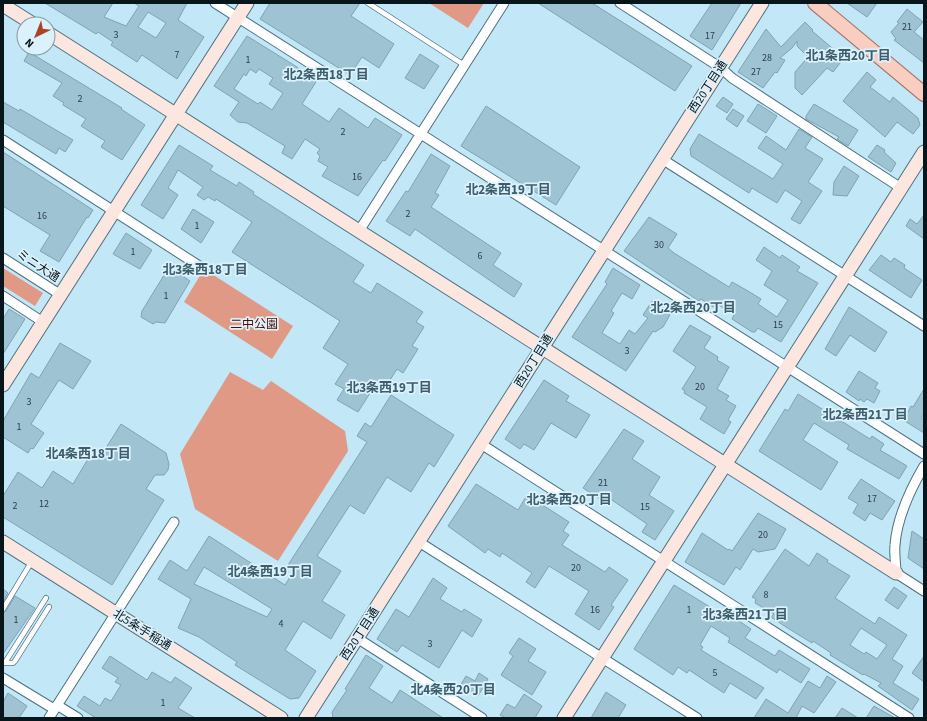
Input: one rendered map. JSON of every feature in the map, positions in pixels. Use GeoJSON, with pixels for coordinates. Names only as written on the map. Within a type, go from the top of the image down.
{"type":"FeatureCollection","features":[{"type":"Feature","properties":{"kind":"main road"},"geometry":{"type":"LineString","coordinates":[[815,3],[924,94]]}},
{"type":"Feature","properties":{"kind":"street"},"geometry":{"type":"LineString","coordinates":[[215,3],[924,454]]}},
{"type":"Feature","properties":{"kind":"street"},"geometry":{"type":"LineString","coordinates":[[3,385],[247,3]]}},
{"type":"Feature","properties":{"kind":"street"},"geometry":{"type":"LineString","coordinates":[[359,231],[504,3]]}},
{"type":"Feature","properties":{"kind":"street"},"geometry":{"type":"LineString","coordinates":[[620,3],[721,68],[732,78],[901,188]]}},
{"type":"Feature","properties":{"kind":"street","name":"西20丁目通"},"geometry":{"type":"LineString","coordinates":[[306,718],[762,3]]}},
{"type":"Feature","properties":{"kind":"street"},"geometry":{"type":"LineString","coordinates":[[3,5],[20,16]]}},
{"type":"Feature","properties":{"kind":"street"},"geometry":{"type":"LineString","coordinates":[[56,38],[924,591]]}},
{"type":"Feature","properties":{"kind":"street"},"geometry":{"type":"LineString","coordinates":[[3,140],[204,269]]}},
{"type":"Feature","properties":{"kind":"street"},"geometry":{"type":"LineString","coordinates":[[564,718],[924,152]]}},
{"type":"Feature","properties":{"kind":"street"},"geometry":{"type":"LineString","coordinates":[[662,159],[924,326]]}},
{"type":"Feature","properties":{"kind":"street","name":"ミニ大通"},"geometry":{"type":"LineString","coordinates":[[3,258],[61,294]]}},
{"type":"Feature","properties":{"kind":"street"},"geometry":{"type":"LineString","coordinates":[[3,296],[43,322]]}},
{"type":"Feature","properties":{"kind":"street"},"geometry":{"type":"LineString","coordinates":[[481,444],[909,718]]}},
{"type":"Feature","properties":{"kind":"street"},"geometry":{"type":"LineString","coordinates":[[896,573],[895,545],[903,508],[910,488],[924,466]]}},
{"type":"Feature","properties":{"kind":"street"},"geometry":{"type":"LineString","coordinates":[[49,718],[174,522]]}},
{"type":"Feature","properties":{"kind":"street","name":"北5条手稲通"},"geometry":{"type":"LineString","coordinates":[[3,542],[281,718]]}},
{"type":"Feature","properties":{"kind":"street"},"geometry":{"type":"LineString","coordinates":[[419,542],[697,718]]}},
{"type":"Feature","properties":{"kind":"street"},"geometry":{"type":"LineString","coordinates":[[357,638],[482,718]]}},
{"type":"Feature","properties":{"kind":"street"},"geometry":{"type":"LineString","coordinates":[[3,678],[78,718]]}},
{"type":"Feature","properties":{"kind":"lane"},"geometry":{"type":"LineString","coordinates":[[368,3],[464,65]]}},
{"type":"Feature","properties":{"kind":"lane"},"geometry":{"type":"LineString","coordinates":[[3,609],[32,560]]}},
{"type":"Feature","properties":{"kind":"lane"},"geometry":{"type":"LineString","coordinates":[[4,663],[46,598]]}},
{"type":"Feature","properties":{"kind":"lane"},"geometry":{"type":"LineString","coordinates":[[4,663],[15,662],[49,606]]}},
{"type":"Feature","properties":{"kind":"green space"},"geometry":{"type":"Polygon","coordinates":[[[429,3],[484,3],[468,28],[429,3]]]}},
{"type":"Feature","properties":{"kind":"green space"},"geometry":{"type":"Polygon","coordinates":[[[3,268],[43,293],[35,306],[3,286],[3,268]]]}},
{"type":"Feature","properties":{"kind":"green space","name":"二中公園"},"geometry":{"type":"Polygon","coordinates":[[[204,269],[293,326],[272,359],[184,302],[204,269]]]}},
{"type":"Feature","properties":{"kind":"green space"},"geometry":{"type":"Polygon","coordinates":[[[230,372],[263,390],[271,381],[345,431],[348,451],[278,561],[195,509],[180,454],[230,372]]]}},
{"type":"Feature","properties":{"kind":"building"},"geometry":{"type":"Polygon","coordinates":[[[45,3],[113,3],[104,17],[126,26],[139,6],[134,3],[187,3],[178,20],[204,37],[177,79],[142,55],[137,62],[111,45],[113,42],[98,32],[96,34],[45,3]],[[148,12],[138,27],[156,38],[166,23],[148,12]]]}},
{"type":"Feature","properties":{"kind":"building"},"geometry":{"type":"Polygon","coordinates":[[[270,3],[360,3],[351,16],[394,44],[379,68],[362,57],[350,75],[260,19],[270,3]]]}},
{"type":"Feature","properties":{"kind":"building"},"geometry":{"type":"Polygon","coordinates":[[[538,3],[592,3],[692,66],[675,91],[538,3]]]}},
{"type":"Feature","properties":{"kind":"building"},"geometry":{"type":"Polygon","coordinates":[[[712,3],[741,3],[712,50],[690,36],[712,3]]]}},
{"type":"Feature","properties":{"kind":"building"},"geometry":{"type":"Polygon","coordinates":[[[847,3],[877,3],[867,17],[847,3]]]}},
{"type":"Feature","properties":{"kind":"building"},"geometry":{"type":"Polygon","coordinates":[[[907,9],[923,22],[914,32],[924,40],[924,63],[894,40],[896,39],[891,32],[899,23],[897,22],[907,9]]]}},
{"type":"Feature","properties":{"kind":"building"},"geometry":{"type":"Polygon","coordinates":[[[805,22],[813,30],[812,31],[844,58],[833,72],[827,68],[802,95],[795,88],[795,72],[808,57],[797,46],[797,41],[792,48],[780,58],[785,60],[777,73],[775,72],[763,88],[738,72],[766,29],[781,47],[805,22]]]}},
{"type":"Feature","properties":{"kind":"building"},"geometry":{"type":"Polygon","coordinates":[[[247,36],[297,67],[316,82],[302,104],[329,122],[339,108],[368,128],[375,118],[402,135],[385,161],[383,160],[358,196],[322,176],[328,167],[318,161],[320,156],[317,153],[320,149],[305,139],[292,159],[282,153],[285,146],[247,123],[238,122],[230,115],[239,102],[214,86],[247,36]],[[250,69],[246,76],[244,74],[234,89],[258,104],[260,102],[272,110],[283,93],[269,84],[273,78],[259,69],[256,73],[250,69]]]}},
{"type":"Feature","properties":{"kind":"building"},"geometry":{"type":"Polygon","coordinates":[[[420,54],[439,66],[424,89],[405,78],[420,54]]]}},
{"type":"Feature","properties":{"kind":"building"},"geometry":{"type":"Polygon","coordinates":[[[27,56],[36,56],[122,108],[121,109],[145,125],[122,160],[101,147],[105,141],[81,126],[86,119],[63,105],[64,103],[53,96],[62,83],[24,61],[27,56]]]}},
{"type":"Feature","properties":{"kind":"building"},"geometry":{"type":"Polygon","coordinates":[[[867,72],[876,80],[870,87],[890,102],[893,97],[918,118],[920,125],[913,134],[897,122],[885,137],[843,101],[867,72]]]}},
{"type":"Feature","properties":{"kind":"building"},"geometry":{"type":"Polygon","coordinates":[[[723,97],[733,104],[727,113],[716,106],[723,97]]]}},
{"type":"Feature","properties":{"kind":"building"},"geometry":{"type":"Polygon","coordinates":[[[3,102],[19,111],[20,109],[73,140],[65,152],[59,148],[56,154],[3,122],[3,102]]]}},
{"type":"Feature","properties":{"kind":"building"},"geometry":{"type":"Polygon","coordinates":[[[758,104],[777,116],[766,133],[747,121],[758,104]]]}},
{"type":"Feature","properties":{"kind":"building"},"geometry":{"type":"Polygon","coordinates":[[[814,104],[858,130],[848,146],[837,139],[839,137],[806,119],[806,116],[814,104]]]}},
{"type":"Feature","properties":{"kind":"building"},"geometry":{"type":"Polygon","coordinates":[[[486,106],[580,167],[556,205],[461,146],[486,106]]]}},
{"type":"Feature","properties":{"kind":"building"},"geometry":{"type":"Polygon","coordinates":[[[733,109],[744,116],[737,127],[726,119],[733,109]]]}},
{"type":"Feature","properties":{"kind":"building"},"geometry":{"type":"Polygon","coordinates":[[[799,129],[812,137],[805,148],[823,159],[808,182],[822,191],[800,224],[791,219],[802,201],[785,190],[777,203],[752,188],[749,193],[691,156],[690,149],[699,134],[773,179],[783,164],[758,148],[766,136],[786,150],[799,129]]]}},
{"type":"Feature","properties":{"kind":"building"},"geometry":{"type":"Polygon","coordinates":[[[179,145],[213,166],[210,170],[237,186],[239,182],[254,192],[253,194],[364,265],[353,282],[371,293],[377,283],[423,312],[416,322],[424,327],[412,346],[418,349],[403,373],[397,369],[385,388],[377,382],[358,412],[337,400],[344,389],[335,384],[348,364],[323,348],[340,321],[232,252],[252,222],[216,199],[215,201],[208,197],[204,200],[197,195],[203,187],[178,170],[168,188],[178,195],[163,219],[141,205],[179,145]]]}},
{"type":"Feature","properties":{"kind":"building"},"geometry":{"type":"Polygon","coordinates":[[[877,145],[885,150],[884,152],[896,163],[891,172],[868,157],[877,145]]]}},
{"type":"Feature","properties":{"kind":"building"},"geometry":{"type":"Polygon","coordinates":[[[3,152],[93,210],[59,262],[40,251],[50,235],[3,206],[3,152]]]}},
{"type":"Feature","properties":{"kind":"building"},"geometry":{"type":"Polygon","coordinates":[[[431,154],[450,166],[435,193],[439,195],[431,207],[501,253],[493,265],[522,284],[514,297],[415,229],[410,236],[386,221],[406,191],[408,192],[431,154]]]}},
{"type":"Feature","properties":{"kind":"building"},"geometry":{"type":"Polygon","coordinates":[[[844,166],[859,176],[847,196],[833,195],[834,182],[844,166]]]}},
{"type":"Feature","properties":{"kind":"building"},"geometry":{"type":"Polygon","coordinates":[[[193,209],[214,222],[201,243],[181,229],[193,209]]]}},
{"type":"Feature","properties":{"kind":"building"},"geometry":{"type":"Polygon","coordinates":[[[924,215],[924,239],[906,226],[910,219],[917,224],[924,215]]]}},
{"type":"Feature","properties":{"kind":"building"},"geometry":{"type":"Polygon","coordinates":[[[649,217],[677,234],[668,248],[674,253],[729,287],[732,282],[761,299],[758,304],[777,317],[788,300],[764,285],[772,271],[756,260],[764,247],[780,258],[782,255],[800,267],[797,271],[818,283],[781,342],[758,328],[755,332],[752,332],[732,319],[734,315],[716,303],[713,307],[701,299],[699,301],[624,251],[649,217]]]}},
{"type":"Feature","properties":{"kind":"building"},"geometry":{"type":"Polygon","coordinates":[[[126,233],[152,250],[140,269],[113,254],[126,233]]]}},
{"type":"Feature","properties":{"kind":"building"},"geometry":{"type":"Polygon","coordinates":[[[881,255],[891,262],[894,258],[905,265],[904,268],[922,280],[911,298],[869,270],[881,255]]]}},
{"type":"Feature","properties":{"kind":"building"},"geometry":{"type":"Polygon","coordinates":[[[169,267],[190,281],[165,323],[156,322],[153,324],[141,317],[142,311],[169,267]]]}},
{"type":"Feature","properties":{"kind":"building"},"geometry":{"type":"Polygon","coordinates":[[[613,268],[640,285],[632,299],[622,293],[611,311],[614,313],[602,333],[620,344],[629,330],[635,334],[648,318],[643,315],[652,301],[671,313],[663,327],[655,332],[653,331],[626,371],[572,337],[607,284],[605,282],[613,268]]]}},
{"type":"Feature","properties":{"kind":"building"},"geometry":{"type":"Polygon","coordinates":[[[849,307],[887,332],[875,352],[850,335],[836,356],[825,349],[849,307]]]}},
{"type":"Feature","properties":{"kind":"building"},"geometry":{"type":"Polygon","coordinates":[[[9,309],[25,319],[3,354],[3,319],[9,309]]]}},
{"type":"Feature","properties":{"kind":"building"},"geometry":{"type":"Polygon","coordinates":[[[690,325],[711,337],[704,348],[718,357],[717,360],[729,367],[717,389],[729,396],[726,400],[736,406],[728,420],[731,422],[724,434],[700,419],[707,407],[684,393],[685,391],[682,389],[696,367],[673,351],[690,325]]]}},
{"type":"Feature","properties":{"kind":"building"},"geometry":{"type":"Polygon","coordinates":[[[60,343],[91,361],[73,389],[59,380],[31,424],[44,433],[33,449],[31,448],[28,453],[3,437],[3,421],[31,373],[39,378],[60,343]]]}},
{"type":"Feature","properties":{"kind":"building"},"geometry":{"type":"Polygon","coordinates":[[[859,371],[878,383],[875,388],[880,391],[874,403],[867,399],[864,402],[860,399],[859,401],[846,392],[859,371]]]}},
{"type":"Feature","properties":{"kind":"building"},"geometry":{"type":"Polygon","coordinates":[[[544,380],[569,396],[566,401],[590,415],[576,438],[551,423],[534,450],[524,444],[520,449],[505,439],[544,380]]]}},
{"type":"Feature","properties":{"kind":"building"},"geometry":{"type":"Polygon","coordinates":[[[924,389],[924,414],[921,418],[924,420],[924,433],[900,418],[906,410],[908,412],[911,406],[913,407],[924,389]]]}},
{"type":"Feature","properties":{"kind":"building"},"geometry":{"type":"Polygon","coordinates":[[[798,394],[870,439],[872,436],[884,444],[880,450],[907,466],[899,479],[847,449],[849,445],[814,423],[803,440],[838,462],[821,490],[759,451],[785,409],[788,411],[798,394]]]}},
{"type":"Feature","properties":{"kind":"building"},"geometry":{"type":"Polygon","coordinates":[[[391,395],[454,435],[434,467],[429,463],[411,492],[387,477],[364,514],[350,505],[317,556],[341,571],[322,601],[345,615],[331,639],[303,621],[285,650],[316,671],[299,698],[290,699],[235,665],[237,662],[199,637],[178,628],[191,599],[158,579],[170,560],[187,571],[209,536],[285,585],[295,569],[288,565],[367,442],[357,436],[365,423],[371,427],[391,395]],[[204,567],[194,584],[267,617],[272,609],[204,567]]]}},
{"type":"Feature","properties":{"kind":"building"},"geometry":{"type":"Polygon","coordinates":[[[121,424],[166,453],[169,464],[168,470],[164,475],[155,475],[146,489],[164,500],[112,585],[3,517],[3,496],[18,472],[42,488],[53,471],[73,484],[91,454],[99,459],[121,424]]]}},
{"type":"Feature","properties":{"kind":"building"},"geometry":{"type":"Polygon","coordinates":[[[624,429],[644,441],[632,459],[660,477],[649,495],[674,511],[655,540],[642,532],[647,524],[609,498],[606,503],[583,488],[624,429]]]}},
{"type":"Feature","properties":{"kind":"building"},"geometry":{"type":"Polygon","coordinates":[[[861,479],[895,501],[882,520],[870,513],[865,521],[853,513],[858,504],[848,498],[861,479]]]}},
{"type":"Feature","properties":{"kind":"building"},"geometry":{"type":"Polygon","coordinates":[[[476,484],[518,510],[527,495],[569,522],[563,531],[569,535],[562,545],[605,572],[609,567],[628,580],[611,605],[614,607],[599,630],[575,614],[589,591],[549,566],[535,588],[526,582],[532,573],[502,553],[500,557],[488,549],[485,553],[448,526],[476,484]]]}},
{"type":"Feature","properties":{"kind":"building"},"geometry":{"type":"Polygon","coordinates":[[[758,513],[786,529],[775,549],[758,552],[753,549],[740,570],[736,567],[724,585],[685,562],[702,533],[728,550],[729,549],[732,551],[758,513]]]}},
{"type":"Feature","properties":{"kind":"building"},"geometry":{"type":"Polygon","coordinates":[[[912,531],[924,539],[924,569],[908,558],[912,531]]]}},
{"type":"Feature","properties":{"kind":"building"},"geometry":{"type":"Polygon","coordinates":[[[785,549],[809,566],[817,553],[828,560],[827,562],[850,576],[835,598],[875,624],[879,617],[907,635],[892,659],[903,666],[893,683],[919,699],[912,710],[878,686],[881,683],[864,674],[863,675],[830,655],[831,653],[813,641],[812,643],[771,617],[774,614],[755,603],[756,599],[752,597],[785,549]],[[861,628],[850,645],[864,654],[866,652],[877,659],[887,645],[861,628]]]}},
{"type":"Feature","properties":{"kind":"building"},"geometry":{"type":"Polygon","coordinates":[[[433,578],[447,588],[440,599],[462,612],[464,609],[482,620],[472,637],[462,630],[439,668],[402,645],[397,652],[377,639],[396,609],[409,617],[433,578]]]}},
{"type":"Feature","properties":{"kind":"building"},"geometry":{"type":"Polygon","coordinates":[[[674,585],[728,618],[730,615],[751,629],[745,638],[775,656],[779,650],[810,669],[801,683],[779,669],[777,673],[728,642],[730,638],[711,626],[700,645],[703,647],[701,650],[764,688],[756,699],[730,683],[724,693],[689,670],[687,673],[678,667],[673,675],[634,649],[674,585]]]}},
{"type":"Feature","properties":{"kind":"building"},"geometry":{"type":"Polygon","coordinates":[[[894,587],[907,596],[898,609],[885,600],[894,587]]]}},
{"type":"Feature","properties":{"kind":"building"},"geometry":{"type":"Polygon","coordinates":[[[3,589],[8,593],[3,602],[3,589]]]}},
{"type":"Feature","properties":{"kind":"building"},"geometry":{"type":"Polygon","coordinates":[[[15,596],[35,608],[3,654],[3,613],[6,611],[15,596]]]}},
{"type":"Feature","properties":{"kind":"building"},"geometry":{"type":"Polygon","coordinates":[[[519,638],[536,649],[528,661],[546,672],[532,695],[501,675],[513,656],[509,653],[519,638]]]}},
{"type":"Feature","properties":{"kind":"building"},"geometry":{"type":"Polygon","coordinates":[[[366,655],[383,666],[369,688],[392,703],[400,690],[443,718],[333,718],[332,712],[347,690],[345,689],[366,655]]]}},
{"type":"Feature","properties":{"kind":"building"},"geometry":{"type":"Polygon","coordinates":[[[110,656],[147,680],[152,672],[171,683],[175,677],[192,688],[178,708],[195,718],[96,718],[77,706],[84,696],[100,706],[105,698],[111,701],[121,685],[115,682],[118,678],[102,668],[110,656]]]}},
{"type":"Feature","properties":{"kind":"building"},"geometry":{"type":"Polygon","coordinates":[[[924,656],[924,682],[912,673],[924,656]]]}},
{"type":"Feature","properties":{"kind":"building"},"geometry":{"type":"Polygon","coordinates":[[[479,673],[488,679],[478,696],[460,686],[466,676],[475,681],[479,673]]]}},
{"type":"Feature","properties":{"kind":"building"},"geometry":{"type":"Polygon","coordinates":[[[827,676],[836,682],[814,713],[802,706],[796,718],[754,718],[766,699],[788,713],[808,681],[820,688],[827,676]]]}},
{"type":"Feature","properties":{"kind":"building"},"geometry":{"type":"Polygon","coordinates":[[[606,692],[626,705],[618,718],[591,718],[606,692]]]}},
{"type":"Feature","properties":{"kind":"building"},"geometry":{"type":"Polygon","coordinates":[[[8,693],[27,706],[19,718],[3,718],[3,702],[8,693]]]}},
{"type":"Feature","properties":{"kind":"building"},"geometry":{"type":"Polygon","coordinates":[[[524,694],[542,706],[535,718],[506,718],[500,715],[507,704],[515,708],[524,694]]]}},
{"type":"Feature","properties":{"kind":"building"},"geometry":{"type":"Polygon","coordinates":[[[874,706],[895,718],[866,718],[874,706]]]}},
{"type":"Feature","properties":{"kind":"building"},"geometry":{"type":"Polygon","coordinates":[[[842,708],[858,718],[835,718],[842,708]]]}},
{"type":"Feature","properties":{"kind":"district","name":"北1条西20丁目"},"geometry":{"type":"Point","coordinates":[848,56]}},
{"type":"Feature","properties":{"kind":"district","name":"北2条西18丁目"},"geometry":{"type":"Point","coordinates":[326,75]}},
{"type":"Feature","properties":{"kind":"district","name":"北2条西19丁目"},"geometry":{"type":"Point","coordinates":[508,190]}},
{"type":"Feature","properties":{"kind":"district","name":"北3条西18丁目"},"geometry":{"type":"Point","coordinates":[205,270]}},
{"type":"Feature","properties":{"kind":"district","name":"北2条西20丁目"},"geometry":{"type":"Point","coordinates":[693,308]}},
{"type":"Feature","properties":{"kind":"district","name":"北3条西19丁目"},"geometry":{"type":"Point","coordinates":[389,388]}},
{"type":"Feature","properties":{"kind":"district","name":"北2条西21丁目"},"geometry":{"type":"Point","coordinates":[865,415]}},
{"type":"Feature","properties":{"kind":"district","name":"北4条西18丁目"},"geometry":{"type":"Point","coordinates":[88,454]}},
{"type":"Feature","properties":{"kind":"district","name":"北3条西20丁目"},"geometry":{"type":"Point","coordinates":[569,500]}},
{"type":"Feature","properties":{"kind":"district","name":"北4条西19丁目"},"geometry":{"type":"Point","coordinates":[270,572]}},
{"type":"Feature","properties":{"kind":"district","name":"北3条西21丁目"},"geometry":{"type":"Point","coordinates":[745,615]}},
{"type":"Feature","properties":{"kind":"district","name":"北4条西20丁目"},"geometry":{"type":"Point","coordinates":[453,690]}}]}
